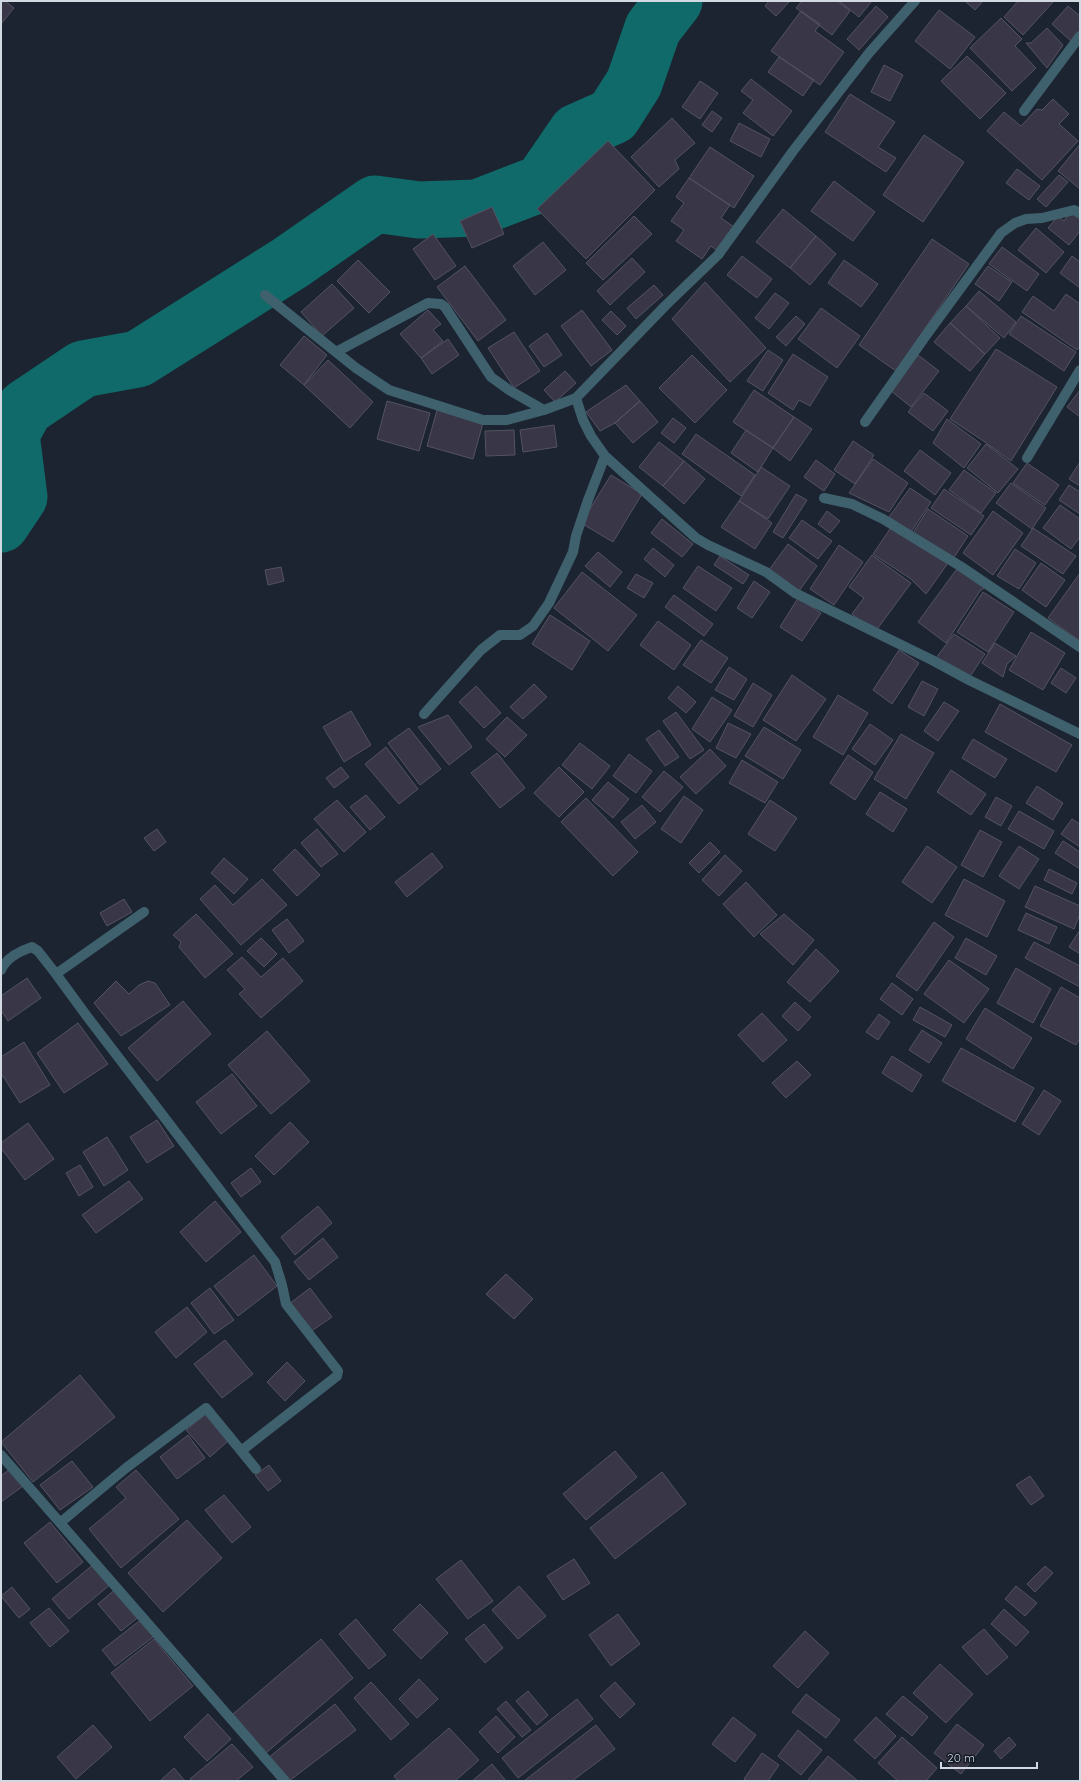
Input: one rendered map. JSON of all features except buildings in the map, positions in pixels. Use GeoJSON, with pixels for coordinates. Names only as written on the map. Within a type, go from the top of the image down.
{"type":"FeatureCollection","features":[{"type":"Feature","properties":{"kind":"street"},"geometry":{"type":"LineString","coordinates":[[265,295],[356,368],[388,390],[483,420],[507,420],[544,410],[576,398],[655,316],[718,255],[793,151],[869,53],[915,1]]}},
{"type":"Feature","properties":{"kind":"street"},"geometry":{"type":"LineString","coordinates":[[1024,110],[1080,36]]}},
{"type":"Feature","properties":{"kind":"street"},"geometry":{"type":"LineString","coordinates":[[865,422],[927,334],[1002,233],[1015,223],[1026,219],[1042,218],[1074,210],[1080,213]]}},
{"type":"Feature","properties":{"kind":"street"},"geometry":{"type":"LineString","coordinates":[[336,352],[428,302],[441,304],[445,307],[492,377],[509,390],[544,410]]}},
{"type":"Feature","properties":{"kind":"street"},"geometry":{"type":"LineString","coordinates":[[1027,458],[1080,370]]}},
{"type":"Feature","properties":{"kind":"street"},"geometry":{"type":"LineString","coordinates":[[576,398],[583,420],[591,436],[605,456],[696,538],[766,572],[795,593],[1080,734]]}},
{"type":"Feature","properties":{"kind":"street"},"geometry":{"type":"LineString","coordinates":[[424,714],[481,650],[500,635],[520,636],[533,626],[549,603],[573,552],[576,536],[588,500],[605,456]]}},
{"type":"Feature","properties":{"kind":"street"},"geometry":{"type":"LineString","coordinates":[[824,498],[852,504],[883,519],[960,566],[1080,647]]}},
{"type":"Feature","properties":{"kind":"street"},"geometry":{"type":"LineString","coordinates":[[56,974],[144,912]]}},
{"type":"Feature","properties":{"kind":"street"},"geometry":{"type":"LineString","coordinates":[[1,970],[4,962],[24,949],[32,947],[38,951],[275,1262],[286,1304],[338,1371],[337,1376],[241,1451]]}},
{"type":"Feature","properties":{"kind":"street"},"geometry":{"type":"LineString","coordinates":[[61,1522],[126,1468],[206,1408],[256,1469]]}},
{"type":"Feature","properties":{"kind":"street"},"geometry":{"type":"LineString","coordinates":[[1,1455],[61,1522],[285,1781]]}},
{"type":"Feature","properties":{"kind":"waterway"},"geometry":{"type":"LineString","coordinates":[[1,524],[19,497],[11,434],[25,408],[83,369],[138,359],[290,263],[375,204],[419,210],[477,208],[542,183],[577,132],[613,116],[634,83],[653,28],[674,1]]}}]}
